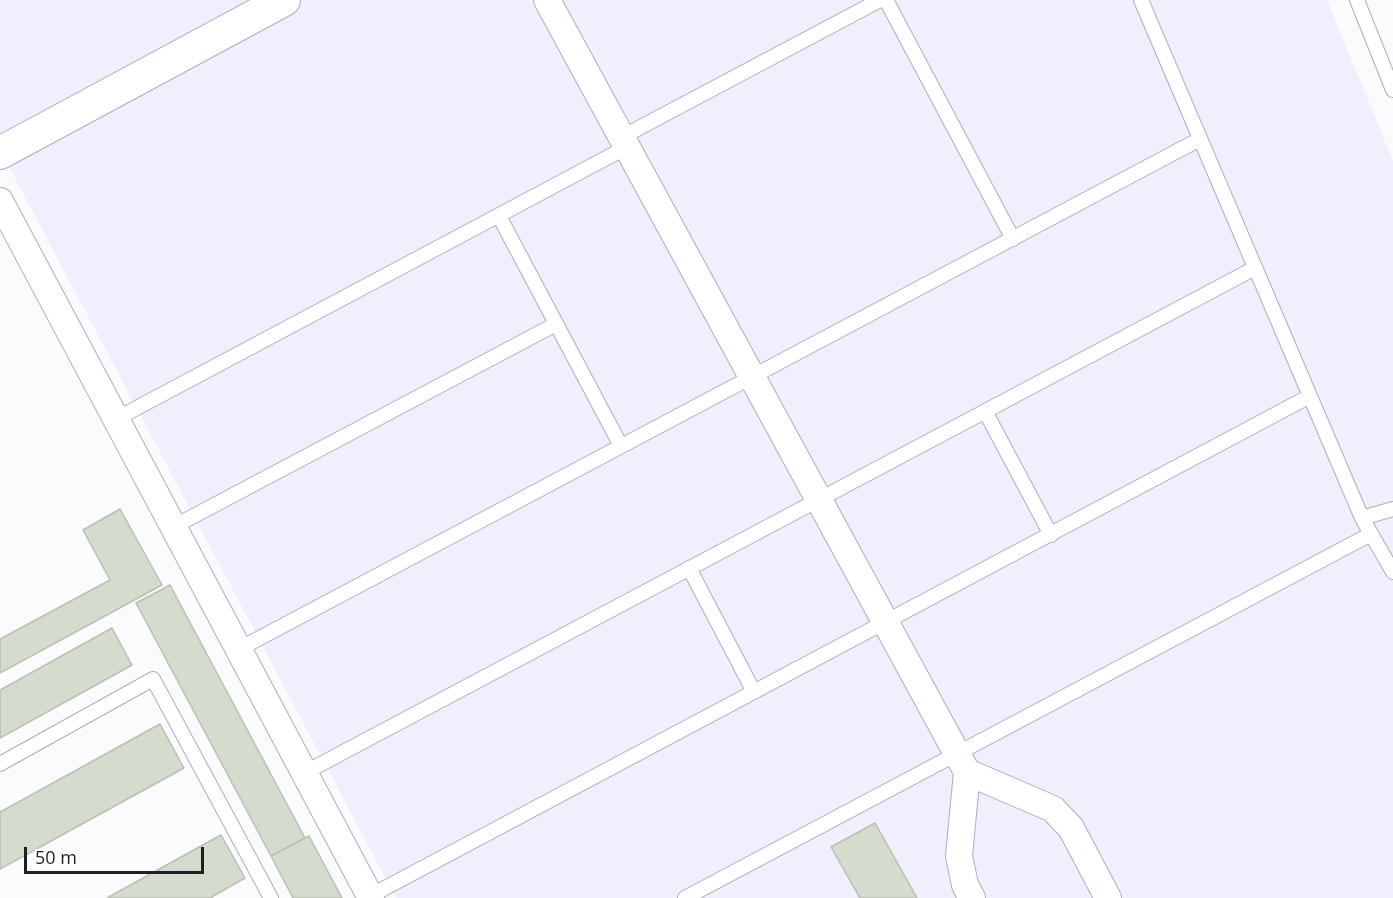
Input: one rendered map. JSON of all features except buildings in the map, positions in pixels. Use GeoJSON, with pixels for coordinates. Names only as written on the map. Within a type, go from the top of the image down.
{"type":"FeatureCollection","features":[{"type":"Feature","properties":{"kind":"street"},"geometry":{"type":"LineString","coordinates":[[0,153],[284,0]]}},
{"type":"Feature","properties":{"kind":"street"},"geometry":{"type":"LineString","coordinates":[[547,0],[962,763],[958,856],[964,885],[972,898]]}},
{"type":"Feature","properties":{"kind":"street"},"geometry":{"type":"LineString","coordinates":[[0,201],[370,897]]}},
{"type":"Feature","properties":{"kind":"street"},"geometry":{"type":"LineString","coordinates":[[962,763],[1053,809],[1071,828],[1108,898]]}},
{"type":"Feature","properties":{"kind":"lane"},"geometry":{"type":"LineString","coordinates":[[116,419],[499,216],[625,142],[880,0]]}},
{"type":"Feature","properties":{"kind":"lane"},"geometry":{"type":"LineString","coordinates":[[886,0],[1013,239]]}},
{"type":"Feature","properties":{"kind":"lane"},"geometry":{"type":"LineString","coordinates":[[1141,0],[1362,518],[1393,572]]}},
{"type":"Feature","properties":{"kind":"lane"},"geometry":{"type":"LineString","coordinates":[[1357,0],[1393,90]]}},
{"type":"Feature","properties":{"kind":"lane"},"geometry":{"type":"LineString","coordinates":[[239,649],[1200,139]]}},
{"type":"Feature","properties":{"kind":"lane"},"geometry":{"type":"LineString","coordinates":[[499,216],[621,446]]}},
{"type":"Feature","properties":{"kind":"lane"},"geometry":{"type":"LineString","coordinates":[[304,773],[1256,268]]}},
{"type":"Feature","properties":{"kind":"lane"},"geometry":{"type":"LineString","coordinates":[[173,527],[556,324]]}},
{"type":"Feature","properties":{"kind":"lane"},"geometry":{"type":"LineString","coordinates":[[370,897],[1310,396]]}},
{"type":"Feature","properties":{"kind":"lane"},"geometry":{"type":"LineString","coordinates":[[985,411],[1051,535]]}},
{"type":"Feature","properties":{"kind":"lane"},"geometry":{"type":"LineString","coordinates":[[1362,518],[1393,509]]}},
{"type":"Feature","properties":{"kind":"lane"},"geometry":{"type":"LineString","coordinates":[[685,898],[962,763],[1371,534]]}},
{"type":"Feature","properties":{"kind":"lane"},"geometry":{"type":"LineString","coordinates":[[688,568],[754,692]]}},
{"type":"Feature","properties":{"kind":"lane"},"geometry":{"type":"LineString","coordinates":[[0,764],[153,679],[272,898]]}},
{"type":"Feature","properties":{"kind":"shaded area"},"geometry":{"type":"Polygon","coordinates":[[[0,0],[1327,0],[1393,161],[1393,898],[396,898],[0,150],[0,0]]]}}]}
